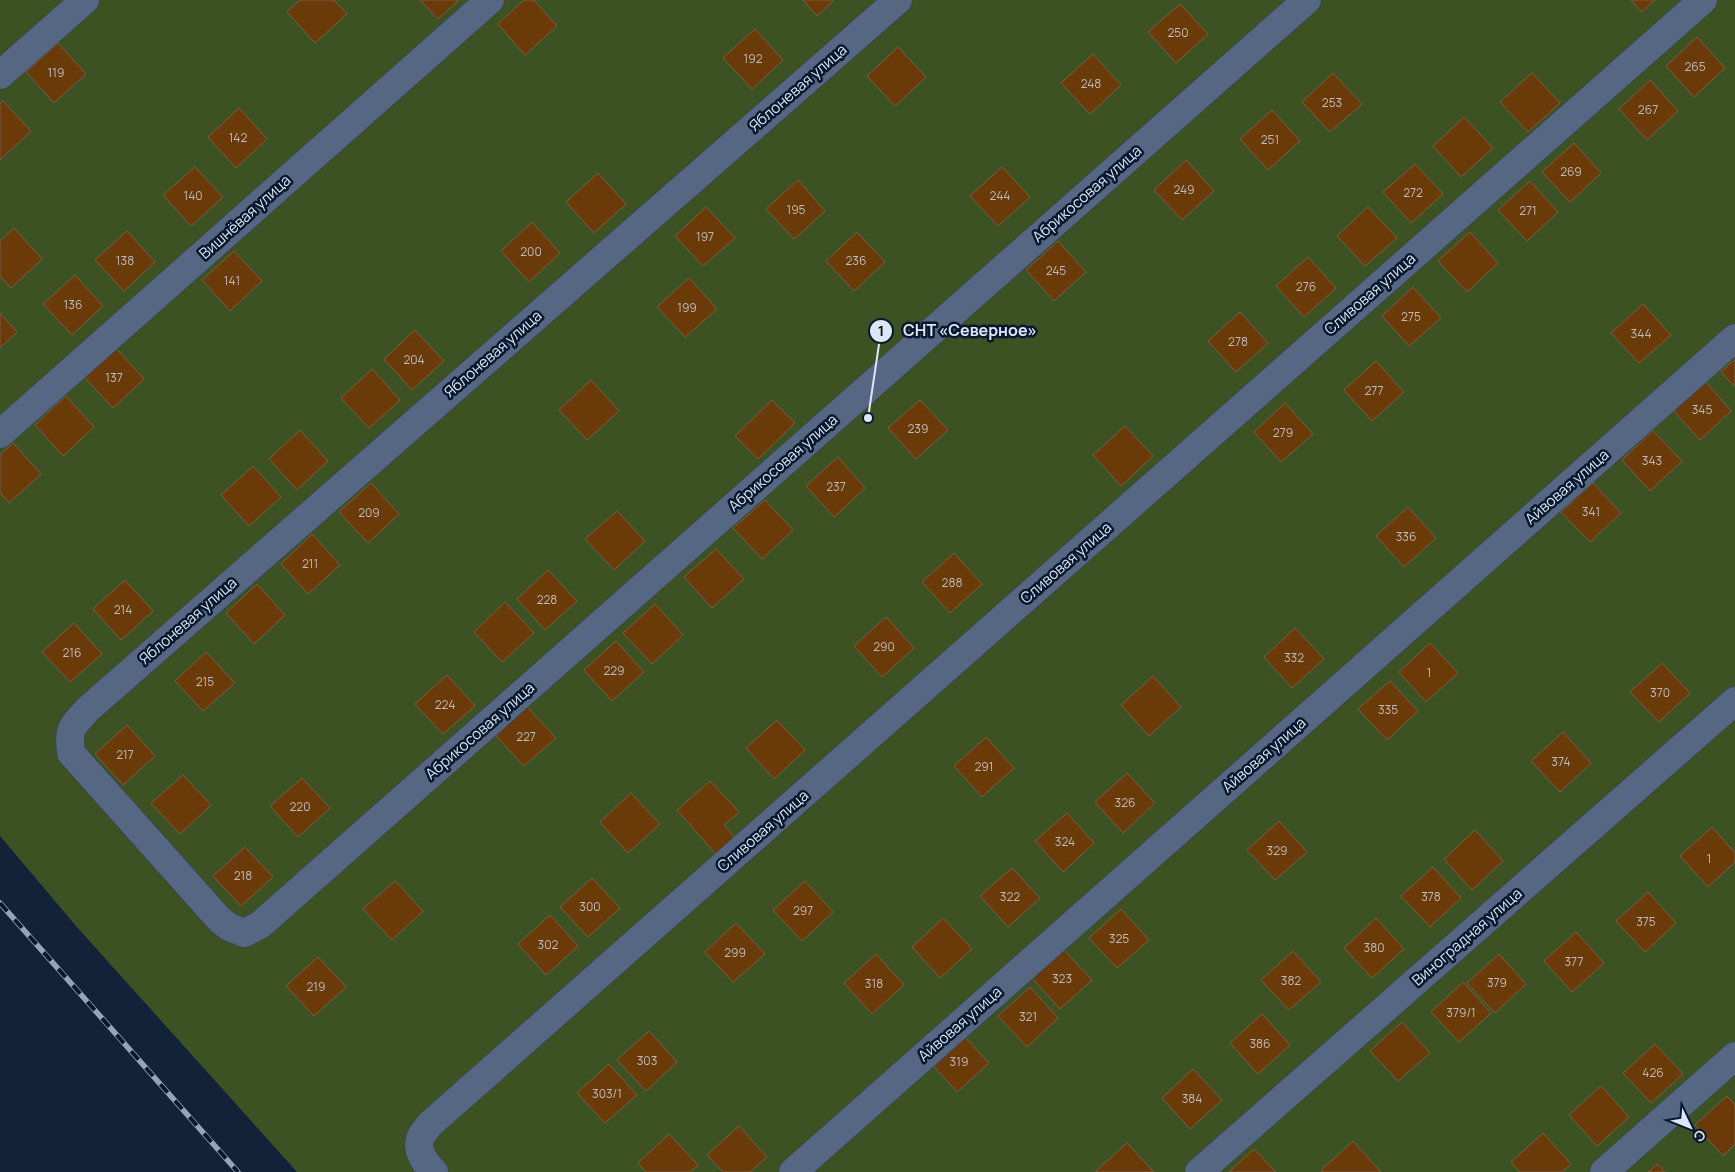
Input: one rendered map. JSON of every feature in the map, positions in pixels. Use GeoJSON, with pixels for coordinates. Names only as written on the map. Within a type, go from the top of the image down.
{"type":"FeatureCollection","features":[{"type":"Feature","properties":{"kind":"street"},"geometry":{"type":"LineString","coordinates":[[0,75],[85,0]]}},
{"type":"Feature","properties":{"kind":"street","name":"Вишнёвая улица"},"geometry":{"type":"LineString","coordinates":[[0,434],[490,0]]}},
{"type":"Feature","properties":{"kind":"street","name":"Яблоневая улица"},"geometry":{"type":"LineString","coordinates":[[260,925],[244,933],[229,927],[219,919],[71,753],[69,734],[76,722],[88,709],[898,0]]}},
{"type":"Feature","properties":{"kind":"street","name":"Абрикосовая улица"},"geometry":{"type":"LineString","coordinates":[[260,925],[1307,0]]}},
{"type":"Feature","properties":{"kind":"street","name":"Сливовая улица"},"geometry":{"type":"LineString","coordinates":[[434,1172],[425,1163],[420,1151],[420,1138],[429,1125],[1703,0]]}},
{"type":"Feature","properties":{"kind":"street","name":"Айвовая улица"},"geometry":{"type":"LineString","coordinates":[[793,1172],[1735,338]]}},
{"type":"Feature","properties":{"kind":"street","name":"Виноградная улица"},"geometry":{"type":"LineString","coordinates":[[1199,1172],[1735,701]]}},
{"type":"Feature","properties":{"kind":"street"},"geometry":{"type":"LineString","coordinates":[[1604,1172],[1735,1056]]}},
{"type":"Feature","properties":{"kind":"green space"},"geometry":{"type":"Polygon","coordinates":[[[0,0],[1735,0],[1735,1172],[297,1172],[76,926],[0,836],[0,0]]]}},
{"type":"Feature","properties":{"kind":"building"},"geometry":{"type":"Polygon","coordinates":[[[300,0],[334,0],[347,14],[315,43],[287,12],[300,0]]]}},
{"type":"Feature","properties":{"kind":"building"},"geometry":{"type":"Polygon","coordinates":[[[420,0],[459,0],[438,19],[420,0]]]}},
{"type":"Feature","properties":{"kind":"building"},"geometry":{"type":"Polygon","coordinates":[[[524,0],[534,0],[557,26],[525,55],[498,24],[524,0]]]}},
{"type":"Feature","properties":{"kind":"building"},"geometry":{"type":"Polygon","coordinates":[[[803,0],[834,0],[817,16],[803,0]]]}},
{"type":"Feature","properties":{"kind":"building"},"geometry":{"type":"Polygon","coordinates":[[[1631,0],[1655,0],[1642,12],[1631,0]]]}},
{"type":"Feature","properties":{"kind":"building"},"geometry":{"type":"Polygon","coordinates":[[[1180,4],[1208,34],[1176,63],[1148,32],[1180,4]]]}},
{"type":"Feature","properties":{"kind":"building"},"geometry":{"type":"Polygon","coordinates":[[[755,29],[783,60],[752,89],[723,58],[755,29]]]}},
{"type":"Feature","properties":{"kind":"building"},"geometry":{"type":"Polygon","coordinates":[[[1697,37],[1725,68],[1694,97],[1666,66],[1697,37]]]}},
{"type":"Feature","properties":{"kind":"building"},"geometry":{"type":"Polygon","coordinates":[[[58,43],[86,74],[54,103],[26,72],[58,43]]]}},
{"type":"Feature","properties":{"kind":"building"},"geometry":{"type":"Polygon","coordinates":[[[898,47],[926,77],[895,106],[867,76],[898,47]]]}},
{"type":"Feature","properties":{"kind":"building"},"geometry":{"type":"Polygon","coordinates":[[[1093,54],[1121,85],[1090,114],[1061,83],[1093,54]]]}},
{"type":"Feature","properties":{"kind":"building"},"geometry":{"type":"Polygon","coordinates":[[[1333,73],[1362,104],[1330,132],[1302,102],[1333,73]]]}},
{"type":"Feature","properties":{"kind":"building"},"geometry":{"type":"Polygon","coordinates":[[[1532,73],[1560,103],[1528,132],[1500,102],[1532,73]]]}},
{"type":"Feature","properties":{"kind":"building"},"geometry":{"type":"Polygon","coordinates":[[[1650,80],[1678,111],[1647,140],[1619,109],[1650,80]]]}},
{"type":"Feature","properties":{"kind":"building"},"geometry":{"type":"Polygon","coordinates":[[[3,101],[31,131],[0,160],[0,104],[3,101]]]}},
{"type":"Feature","properties":{"kind":"building"},"geometry":{"type":"Polygon","coordinates":[[[239,108],[267,139],[236,168],[208,137],[239,108]]]}},
{"type":"Feature","properties":{"kind":"building"},"geometry":{"type":"Polygon","coordinates":[[[1272,110],[1300,141],[1268,170],[1240,139],[1272,110]]]}},
{"type":"Feature","properties":{"kind":"building"},"geometry":{"type":"Polygon","coordinates":[[[1464,117],[1493,148],[1461,177],[1433,146],[1464,117]]]}},
{"type":"Feature","properties":{"kind":"building"},"geometry":{"type":"Polygon","coordinates":[[[1574,143],[1601,173],[1570,202],[1542,172],[1574,143]]]}},
{"type":"Feature","properties":{"kind":"building"},"geometry":{"type":"Polygon","coordinates":[[[1186,160],[1214,191],[1182,220],[1154,190],[1186,160]]]}},
{"type":"Feature","properties":{"kind":"building"},"geometry":{"type":"Polygon","coordinates":[[[1415,164],[1443,194],[1411,223],[1383,192],[1415,164]]]}},
{"type":"Feature","properties":{"kind":"building"},"geometry":{"type":"Polygon","coordinates":[[[195,167],[223,197],[191,226],[163,195],[195,167]]]}},
{"type":"Feature","properties":{"kind":"building"},"geometry":{"type":"Polygon","coordinates":[[[1002,167],[1030,197],[998,226],[970,196],[1002,167]]]}},
{"type":"Feature","properties":{"kind":"building"},"geometry":{"type":"Polygon","coordinates":[[[598,173],[626,204],[594,233],[566,202],[598,173]]]}},
{"type":"Feature","properties":{"kind":"building"},"geometry":{"type":"Polygon","coordinates":[[[798,180],[825,211],[794,239],[766,209],[798,180]]]}},
{"type":"Feature","properties":{"kind":"building"},"geometry":{"type":"Polygon","coordinates":[[[1530,181],[1558,212],[1527,241],[1498,210],[1530,181]]]}},
{"type":"Feature","properties":{"kind":"building"},"geometry":{"type":"Polygon","coordinates":[[[706,207],[735,238],[703,266],[675,236],[706,207]]]}},
{"type":"Feature","properties":{"kind":"building"},"geometry":{"type":"Polygon","coordinates":[[[1368,207],[1397,238],[1365,266],[1337,236],[1368,207]]]}},
{"type":"Feature","properties":{"kind":"building"},"geometry":{"type":"Polygon","coordinates":[[[532,222],[560,253],[529,282],[501,251],[532,222]]]}},
{"type":"Feature","properties":{"kind":"building"},"geometry":{"type":"Polygon","coordinates":[[[14,228],[42,259],[11,288],[0,276],[0,241],[14,228]]]}},
{"type":"Feature","properties":{"kind":"building"},"geometry":{"type":"Polygon","coordinates":[[[127,231],[155,262],[124,291],[95,260],[127,231]]]}},
{"type":"Feature","properties":{"kind":"building"},"geometry":{"type":"Polygon","coordinates":[[[857,232],[885,262],[854,291],[826,261],[857,232]]]}},
{"type":"Feature","properties":{"kind":"building"},"geometry":{"type":"Polygon","coordinates":[[[1470,232],[1498,263],[1467,292],[1438,261],[1470,232]]]}},
{"type":"Feature","properties":{"kind":"building"},"geometry":{"type":"Polygon","coordinates":[[[1058,241],[1086,272],[1054,301],[1026,270],[1058,241]]]}},
{"type":"Feature","properties":{"kind":"building"},"geometry":{"type":"Polygon","coordinates":[[[234,251],[262,281],[230,311],[202,280],[234,251]]]}},
{"type":"Feature","properties":{"kind":"building"},"geometry":{"type":"Polygon","coordinates":[[[1308,257],[1336,288],[1304,317],[1276,286],[1308,257]]]}},
{"type":"Feature","properties":{"kind":"building"},"geometry":{"type":"Polygon","coordinates":[[[75,275],[103,306],[72,335],[43,304],[75,275]]]}},
{"type":"Feature","properties":{"kind":"building"},"geometry":{"type":"Polygon","coordinates":[[[689,278],[717,309],[685,337],[657,307],[689,278]]]}},
{"type":"Feature","properties":{"kind":"building"},"geometry":{"type":"Polygon","coordinates":[[[1413,287],[1441,318],[1409,346],[1382,316],[1413,287]]]}},
{"type":"Feature","properties":{"kind":"building"},"geometry":{"type":"Polygon","coordinates":[[[1643,304],[1671,335],[1639,363],[1611,333],[1643,304]]]}},
{"type":"Feature","properties":{"kind":"building"},"geometry":{"type":"Polygon","coordinates":[[[1240,312],[1268,343],[1236,372],[1208,341],[1240,312]]]}},
{"type":"Feature","properties":{"kind":"building"},"geometry":{"type":"Polygon","coordinates":[[[0,313],[17,332],[0,348],[0,313]]]}},
{"type":"Feature","properties":{"kind":"building"},"geometry":{"type":"Polygon","coordinates":[[[415,330],[444,361],[412,390],[384,359],[415,330]]]}},
{"type":"Feature","properties":{"kind":"building"},"geometry":{"type":"Polygon","coordinates":[[[116,348],[144,379],[113,408],[84,377],[116,348]]]}},
{"type":"Feature","properties":{"kind":"building"},"geometry":{"type":"Polygon","coordinates":[[[1735,359],[1735,387],[1721,372],[1735,359]]]}},
{"type":"Feature","properties":{"kind":"building"},"geometry":{"type":"Polygon","coordinates":[[[1376,361],[1404,392],[1372,421],[1344,390],[1376,361]]]}},
{"type":"Feature","properties":{"kind":"building"},"geometry":{"type":"Polygon","coordinates":[[[372,369],[400,400],[369,428],[341,398],[372,369]]]}},
{"type":"Feature","properties":{"kind":"building"},"geometry":{"type":"Polygon","coordinates":[[[591,380],[619,411],[587,440],[559,410],[591,380]]]}},
{"type":"Feature","properties":{"kind":"building"},"geometry":{"type":"Polygon","coordinates":[[[1704,380],[1731,411],[1700,440],[1672,409],[1704,380]]]}},
{"type":"Feature","properties":{"kind":"building"},"geometry":{"type":"Polygon","coordinates":[[[66,396],[94,427],[63,456],[35,425],[66,396]]]}},
{"type":"Feature","properties":{"kind":"building"},"geometry":{"type":"Polygon","coordinates":[[[772,400],[795,423],[758,459],[735,436],[772,400]]]}},
{"type":"Feature","properties":{"kind":"building"},"geometry":{"type":"Polygon","coordinates":[[[920,400],[948,430],[916,459],[888,428],[920,400]]]}},
{"type":"Feature","properties":{"kind":"building"},"geometry":{"type":"Polygon","coordinates":[[[1285,403],[1313,434],[1281,462],[1254,432],[1285,403]]]}},
{"type":"Feature","properties":{"kind":"building"},"geometry":{"type":"Polygon","coordinates":[[[1125,426],[1153,456],[1121,486],[1093,455],[1125,426]]]}},
{"type":"Feature","properties":{"kind":"building"},"geometry":{"type":"Polygon","coordinates":[[[300,430],[328,461],[297,490],[269,459],[300,430]]]}},
{"type":"Feature","properties":{"kind":"building"},"geometry":{"type":"Polygon","coordinates":[[[1653,431],[1682,461],[1650,491],[1622,460],[1653,431]]]}},
{"type":"Feature","properties":{"kind":"building"},"geometry":{"type":"Polygon","coordinates":[[[13,443],[41,474],[9,503],[0,492],[0,455],[13,443]]]}},
{"type":"Feature","properties":{"kind":"building"},"geometry":{"type":"Polygon","coordinates":[[[838,457],[865,488],[834,517],[806,486],[838,457]]]}},
{"type":"Feature","properties":{"kind":"building"},"geometry":{"type":"Polygon","coordinates":[[[253,466],[281,497],[249,526],[221,495],[253,466]]]}},
{"type":"Feature","properties":{"kind":"building"},"geometry":{"type":"Polygon","coordinates":[[[371,483],[399,514],[368,543],[339,512],[371,483]]]}},
{"type":"Feature","properties":{"kind":"building"},"geometry":{"type":"Polygon","coordinates":[[[1593,483],[1621,513],[1590,542],[1561,512],[1593,483]]]}},
{"type":"Feature","properties":{"kind":"building"},"geometry":{"type":"Polygon","coordinates":[[[765,500],[793,530],[762,559],[733,528],[765,500]]]}},
{"type":"Feature","properties":{"kind":"building"},"geometry":{"type":"Polygon","coordinates":[[[1408,507],[1436,538],[1404,567],[1376,536],[1408,507]]]}},
{"type":"Feature","properties":{"kind":"building"},"geometry":{"type":"Polygon","coordinates":[[[617,511],[645,541],[614,570],[585,539],[617,511]]]}},
{"type":"Feature","properties":{"kind":"building"},"geometry":{"type":"Polygon","coordinates":[[[312,534],[340,565],[308,594],[281,564],[312,534]]]}},
{"type":"Feature","properties":{"kind":"building"},"geometry":{"type":"Polygon","coordinates":[[[716,549],[744,579],[712,608],[684,577],[716,549]]]}},
{"type":"Feature","properties":{"kind":"building"},"geometry":{"type":"Polygon","coordinates":[[[954,553],[982,584],[950,613],[922,582],[954,553]]]}},
{"type":"Feature","properties":{"kind":"building"},"geometry":{"type":"Polygon","coordinates":[[[548,570],[577,601],[545,630],[517,599],[548,570]]]}},
{"type":"Feature","properties":{"kind":"building"},"geometry":{"type":"Polygon","coordinates":[[[125,580],[153,611],[121,640],[93,609],[125,580]]]}},
{"type":"Feature","properties":{"kind":"building"},"geometry":{"type":"Polygon","coordinates":[[[257,584],[285,615],[254,644],[226,613],[257,584]]]}},
{"type":"Feature","properties":{"kind":"building"},"geometry":{"type":"Polygon","coordinates":[[[505,602],[534,633],[502,662],[474,632],[505,602]]]}},
{"type":"Feature","properties":{"kind":"building"},"geometry":{"type":"Polygon","coordinates":[[[655,604],[683,635],[652,664],[623,633],[655,604]]]}},
{"type":"Feature","properties":{"kind":"building"},"geometry":{"type":"Polygon","coordinates":[[[886,617],[914,648],[882,677],[854,646],[886,617]]]}},
{"type":"Feature","properties":{"kind":"building"},"geometry":{"type":"Polygon","coordinates":[[[74,623],[102,654],[70,682],[42,652],[74,623]]]}},
{"type":"Feature","properties":{"kind":"building"},"geometry":{"type":"Polygon","coordinates":[[[1295,628],[1324,659],[1292,688],[1264,657],[1295,628]]]}},
{"type":"Feature","properties":{"kind":"building"},"geometry":{"type":"Polygon","coordinates":[[[616,641],[644,672],[612,701],[584,670],[616,641]]]}},
{"type":"Feature","properties":{"kind":"building"},"geometry":{"type":"Polygon","coordinates":[[[1430,643],[1458,673],[1426,702],[1399,672],[1430,643]]]}},
{"type":"Feature","properties":{"kind":"building"},"geometry":{"type":"Polygon","coordinates":[[[206,652],[235,683],[203,711],[175,681],[206,652]]]}},
{"type":"Feature","properties":{"kind":"building"},"geometry":{"type":"Polygon","coordinates":[[[1662,663],[1690,693],[1659,722],[1630,692],[1662,663]]]}},
{"type":"Feature","properties":{"kind":"building"},"geometry":{"type":"Polygon","coordinates":[[[447,675],[475,706],[443,734],[415,704],[447,675]]]}},
{"type":"Feature","properties":{"kind":"building"},"geometry":{"type":"Polygon","coordinates":[[[1153,676],[1181,707],[1149,736],[1121,705],[1153,676]]]}},
{"type":"Feature","properties":{"kind":"building"},"geometry":{"type":"Polygon","coordinates":[[[1390,681],[1418,711],[1387,740],[1358,709],[1390,681]]]}},
{"type":"Feature","properties":{"kind":"building"},"geometry":{"type":"Polygon","coordinates":[[[527,707],[556,738],[524,766],[496,736],[527,707]]]}},
{"type":"Feature","properties":{"kind":"building"},"geometry":{"type":"Polygon","coordinates":[[[777,720],[805,750],[774,779],[746,748],[777,720]]]}},
{"type":"Feature","properties":{"kind":"building"},"geometry":{"type":"Polygon","coordinates":[[[127,725],[155,756],[123,785],[95,754],[127,725]]]}},
{"type":"Feature","properties":{"kind":"building"},"geometry":{"type":"Polygon","coordinates":[[[1563,732],[1591,763],[1560,792],[1531,761],[1563,732]]]}},
{"type":"Feature","properties":{"kind":"building"},"geometry":{"type":"Polygon","coordinates":[[[986,737],[1014,768],[982,797],[954,766],[986,737]]]}},
{"type":"Feature","properties":{"kind":"building"},"geometry":{"type":"Polygon","coordinates":[[[1127,773],[1155,803],[1123,833],[1095,802],[1127,773]]]}},
{"type":"Feature","properties":{"kind":"building"},"geometry":{"type":"Polygon","coordinates":[[[183,775],[211,805],[180,834],[151,803],[183,775]]]}},
{"type":"Feature","properties":{"kind":"building"},"geometry":{"type":"Polygon","coordinates":[[[302,778],[330,808],[298,837],[270,806],[302,778]]]}},
{"type":"Feature","properties":{"kind":"building"},"geometry":{"type":"Polygon","coordinates":[[[710,781],[739,812],[724,825],[740,843],[721,860],[677,810],[710,781]]]}},
{"type":"Feature","properties":{"kind":"building"},"geometry":{"type":"Polygon","coordinates":[[[631,793],[660,824],[628,853],[600,822],[631,793]]]}},
{"type":"Feature","properties":{"kind":"building"},"geometry":{"type":"Polygon","coordinates":[[[1067,813],[1094,843],[1063,872],[1035,841],[1067,813]]]}},
{"type":"Feature","properties":{"kind":"building"},"geometry":{"type":"Polygon","coordinates":[[[1279,821],[1307,852],[1275,880],[1247,850],[1279,821]]]}},
{"type":"Feature","properties":{"kind":"building"},"geometry":{"type":"Polygon","coordinates":[[[1712,827],[1735,853],[1735,862],[1708,887],[1680,856],[1712,827]]]}},
{"type":"Feature","properties":{"kind":"building"},"geometry":{"type":"Polygon","coordinates":[[[1475,830],[1503,861],[1472,890],[1444,859],[1475,830]]]}},
{"type":"Feature","properties":{"kind":"building"},"geometry":{"type":"Polygon","coordinates":[[[245,847],[273,877],[241,906],[213,876],[245,847]]]}},
{"type":"Feature","properties":{"kind":"building"},"geometry":{"type":"Polygon","coordinates":[[[1433,867],[1461,898],[1430,927],[1401,896],[1433,867]]]}},
{"type":"Feature","properties":{"kind":"building"},"geometry":{"type":"Polygon","coordinates":[[[1012,868],[1040,898],[1008,927],[980,896],[1012,868]]]}},
{"type":"Feature","properties":{"kind":"building"},"geometry":{"type":"Polygon","coordinates":[[[592,878],[620,908],[588,937],[560,907],[592,878]]]}},
{"type":"Feature","properties":{"kind":"building"},"geometry":{"type":"Polygon","coordinates":[[[395,881],[423,911],[392,940],[363,909],[395,881]]]}},
{"type":"Feature","properties":{"kind":"building"},"geometry":{"type":"Polygon","coordinates":[[[805,881],[833,912],[802,941],[773,910],[805,881]]]}},
{"type":"Feature","properties":{"kind":"building"},"geometry":{"type":"Polygon","coordinates":[[[1648,892],[1676,923],[1645,952],[1616,921],[1648,892]]]}},
{"type":"Feature","properties":{"kind":"building"},"geometry":{"type":"Polygon","coordinates":[[[1121,909],[1149,940],[1117,968],[1089,938],[1121,909]]]}},
{"type":"Feature","properties":{"kind":"building"},"geometry":{"type":"Polygon","coordinates":[[[550,915],[578,946],[546,975],[518,944],[550,915]]]}},
{"type":"Feature","properties":{"kind":"building"},"geometry":{"type":"Polygon","coordinates":[[[943,918],[972,949],[940,978],[912,947],[943,918]]]}},
{"type":"Feature","properties":{"kind":"building"},"geometry":{"type":"Polygon","coordinates":[[[1376,918],[1404,949],[1372,978],[1344,948],[1376,918]]]}},
{"type":"Feature","properties":{"kind":"building"},"geometry":{"type":"Polygon","coordinates":[[[736,923],[765,954],[733,982],[705,952],[736,923]]]}},
{"type":"Feature","properties":{"kind":"building"},"geometry":{"type":"Polygon","coordinates":[[[1576,932],[1604,963],[1572,992],[1544,961],[1576,932]]]}},
{"type":"Feature","properties":{"kind":"building"},"geometry":{"type":"Polygon","coordinates":[[[1063,949],[1092,980],[1060,1009],[1032,978],[1063,949]]]}},
{"type":"Feature","properties":{"kind":"building"},"geometry":{"type":"Polygon","coordinates":[[[1293,951],[1321,982],[1289,1010],[1261,980],[1293,951]]]}},
{"type":"Feature","properties":{"kind":"building"},"geometry":{"type":"Polygon","coordinates":[[[876,954],[904,985],[872,1014],[844,983],[876,954]]]}},
{"type":"Feature","properties":{"kind":"building"},"geometry":{"type":"Polygon","coordinates":[[[1499,954],[1526,984],[1495,1013],[1467,983],[1499,954]]]}},
{"type":"Feature","properties":{"kind":"building"},"geometry":{"type":"Polygon","coordinates":[[[318,957],[346,987],[314,1016],[286,986],[318,957]]]}},
{"type":"Feature","properties":{"kind":"building"},"geometry":{"type":"Polygon","coordinates":[[[1463,982],[1491,1013],[1459,1042],[1431,1012],[1463,982]]]}},
{"type":"Feature","properties":{"kind":"building"},"geometry":{"type":"Polygon","coordinates":[[[1030,987],[1058,1018],[1027,1047],[998,1016],[1030,987]]]}},
{"type":"Feature","properties":{"kind":"building"},"geometry":{"type":"Polygon","coordinates":[[[1262,1014],[1290,1045],[1258,1074],[1230,1043],[1262,1014]]]}},
{"type":"Feature","properties":{"kind":"building"},"geometry":{"type":"Polygon","coordinates":[[[1402,1022],[1430,1053],[1398,1081],[1370,1051],[1402,1022]]]}},
{"type":"Feature","properties":{"kind":"building"},"geometry":{"type":"Polygon","coordinates":[[[649,1031],[677,1062],[646,1091],[617,1060],[649,1031]]]}},
{"type":"Feature","properties":{"kind":"building"},"geometry":{"type":"Polygon","coordinates":[[[960,1032],[989,1063],[957,1092],[929,1061],[960,1032]]]}},
{"type":"Feature","properties":{"kind":"building"},"geometry":{"type":"Polygon","coordinates":[[[1655,1044],[1683,1074],[1651,1103],[1623,1073],[1655,1044]]]}},
{"type":"Feature","properties":{"kind":"building"},"geometry":{"type":"Polygon","coordinates":[[[609,1064],[637,1095],[605,1123],[577,1093],[609,1064]]]}},
{"type":"Feature","properties":{"kind":"building"},"geometry":{"type":"Polygon","coordinates":[[[1193,1069],[1222,1100],[1190,1129],[1162,1098],[1193,1069]]]}},
{"type":"Feature","properties":{"kind":"building"},"geometry":{"type":"Polygon","coordinates":[[[1601,1086],[1629,1117],[1597,1146],[1569,1115],[1601,1086]]]}},
{"type":"Feature","properties":{"kind":"building"},"geometry":{"type":"Polygon","coordinates":[[[1727,1096],[1735,1105],[1735,1144],[1723,1156],[1695,1125],[1727,1096]]]}},
{"type":"Feature","properties":{"kind":"building"},"geometry":{"type":"Polygon","coordinates":[[[739,1126],[767,1157],[750,1172],[723,1172],[707,1155],[739,1126]]]}},
{"type":"Feature","properties":{"kind":"building"},"geometry":{"type":"Polygon","coordinates":[[[1543,1133],[1571,1164],[1562,1172],[1520,1172],[1511,1162],[1543,1133]]]}},
{"type":"Feature","properties":{"kind":"building"},"geometry":{"type":"Polygon","coordinates":[[[669,1134],[698,1165],[690,1172],[646,1172],[638,1163],[669,1134]]]}},
{"type":"Feature","properties":{"kind":"building"},"geometry":{"type":"Polygon","coordinates":[[[1353,1141],[1381,1172],[1323,1172],[1321,1170],[1353,1141]]]}},
{"type":"Feature","properties":{"kind":"building"},"geometry":{"type":"Polygon","coordinates":[[[1127,1143],[1154,1172],[1095,1172],[1127,1143]]]}},
{"type":"Feature","properties":{"kind":"building"},"geometry":{"type":"Polygon","coordinates":[[[1254,1149],[1276,1172],[1229,1172],[1254,1149]]]}},
{"type":"Feature","properties":{"kind":"building"},"geometry":{"type":"Polygon","coordinates":[[[1658,1164],[1665,1172],[1648,1172],[1658,1164]]]}},
{"type":"Feature","properties":{"kind":"railway"},"geometry":{"type":"LineString","coordinates":[[0,903],[238,1172]]}},
{"type":"Feature","properties":{"kind":"place","name":"СНТ «Северное»"},"geometry":{"type":"Point","coordinates":[868,418]}}]}
